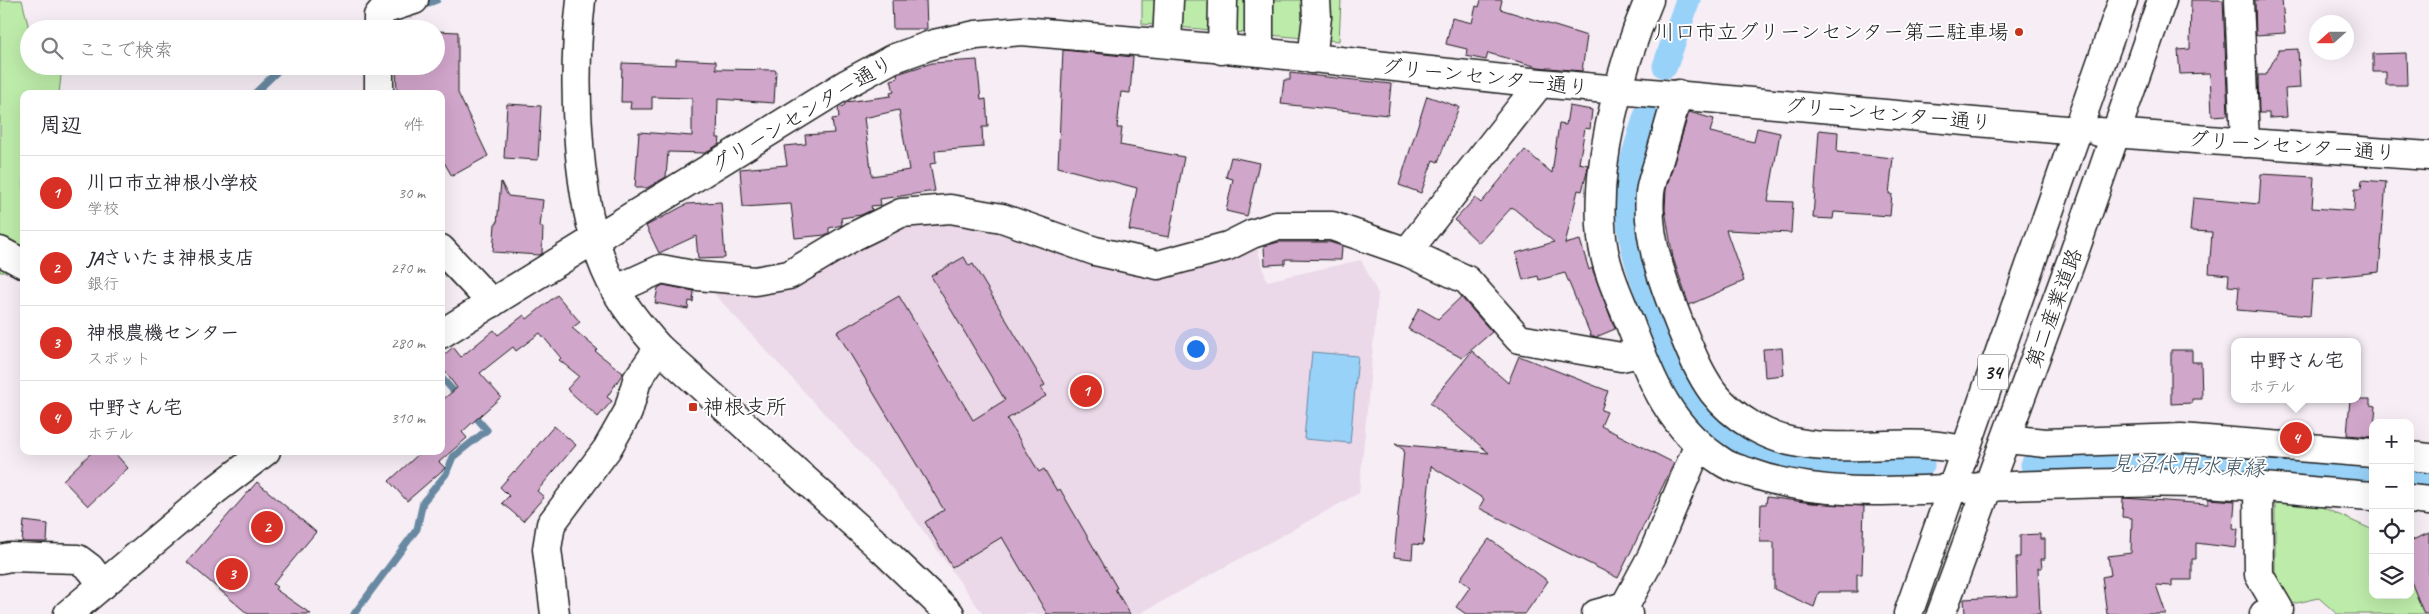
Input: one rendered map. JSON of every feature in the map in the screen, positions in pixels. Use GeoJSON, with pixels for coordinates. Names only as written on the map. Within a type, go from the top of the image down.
{"type":"FeatureCollection","features":[{"type":"Feature","properties":{"kind":"street"},"geometry":{"type":"LineString","coordinates":[[378,20],[378,16],[383,10],[414,0]]}},
{"type":"Feature","properties":{"kind":"street"},"geometry":{"type":"LineString","coordinates":[[581,0],[576,57],[577,116],[584,186],[595,240],[615,290],[635,319],[659,348],[883,550],[950,614]]}},
{"type":"Feature","properties":{"kind":"street"},"geometry":{"type":"LineString","coordinates":[[1167,43],[1169,0]]}},
{"type":"Feature","properties":{"kind":"street"},"geometry":{"type":"LineString","coordinates":[[1222,50],[1223,0]]}},
{"type":"Feature","properties":{"kind":"street"},"geometry":{"type":"LineString","coordinates":[[1259,0],[1259,52]]}},
{"type":"Feature","properties":{"kind":"street"},"geometry":{"type":"LineString","coordinates":[[1312,59],[1317,17],[1316,0]]}},
{"type":"Feature","properties":{"kind":"street"},"geometry":{"type":"LineString","coordinates":[[1649,0],[1623,68],[1618,89],[1602,181],[1602,240],[1610,274],[1657,390],[1675,420],[1699,444],[1726,464],[1765,478],[1795,485],[1830,489],[1951,490],[1988,487],[2198,483],[2369,496]]}},
{"type":"Feature","properties":{"kind":"street","name":"第二産業道路"},"geometry":{"type":"LineString","coordinates":[[1908,614],[2123,0]]}},
{"type":"Feature","properties":{"kind":"street","name":"第二産業道路"},"geometry":{"type":"LineString","coordinates":[[1941,614],[2006,439],[2162,0]]}},
{"type":"Feature","properties":{"kind":"street"},"geometry":{"type":"LineString","coordinates":[[2239,0],[2245,143]]}},
{"type":"Feature","properties":{"kind":"street","name":"グリーンセンター通り"},"geometry":{"type":"LineString","coordinates":[[445,332],[848,83],[892,59],[934,44],[976,35],[1022,31],[1167,43],[1540,84],[1678,94],[2077,131],[2429,156]]}},
{"type":"Feature","properties":{"kind":"street"},"geometry":{"type":"LineString","coordinates":[[379,75],[379,90]]}},
{"type":"Feature","properties":{"kind":"street"},"geometry":{"type":"LineString","coordinates":[[1407,252],[1540,84]]}},
{"type":"Feature","properties":{"kind":"street"},"geometry":{"type":"LineString","coordinates":[[1678,94],[1650,191],[1650,225],[1665,287],[1690,349],[1713,392],[1736,416],[1761,431],[1799,444],[1867,447],[1939,446],[1965,451]]}},
{"type":"Feature","properties":{"kind":"street"},"geometry":{"type":"LineString","coordinates":[[615,290],[661,269],[698,276],[755,281],[789,274],[854,236],[900,213],[950,209],[1002,218],[1095,251],[1158,265],[1228,246],[1252,234],[1276,226],[1332,226],[1407,252],[1467,280],[1519,338],[1621,357],[1641,353]]}},
{"type":"Feature","properties":{"kind":"street"},"geometry":{"type":"LineString","coordinates":[[0,251],[20,262]]}},
{"type":"Feature","properties":{"kind":"street"},"geometry":{"type":"LineString","coordinates":[[445,253],[492,303]]}},
{"type":"Feature","properties":{"kind":"street"},"geometry":{"type":"LineString","coordinates":[[555,614],[547,549],[551,524],[607,449],[628,412],[637,380],[659,348]]}},
{"type":"Feature","properties":{"kind":"street"},"geometry":{"type":"LineString","coordinates":[[2006,439],[2045,443],[2181,438],[2369,453]]}},
{"type":"Feature","properties":{"kind":"street"},"geometry":{"type":"LineString","coordinates":[[1596,614],[1626,610],[1652,556],[1699,444]]}},
{"type":"Feature","properties":{"kind":"street"},"geometry":{"type":"LineString","coordinates":[[68,614],[214,491],[261,455]]}},
{"type":"Feature","properties":{"kind":"street"},"geometry":{"type":"LineString","coordinates":[[2414,456],[2429,458]]}},
{"type":"Feature","properties":{"kind":"street"},"geometry":{"type":"LineString","coordinates":[[2258,488],[2259,575],[2279,609],[2264,614]]}},
{"type":"Feature","properties":{"kind":"street"},"geometry":{"type":"LineString","coordinates":[[2414,499],[2429,501]]}},
{"type":"Feature","properties":{"kind":"street"},"geometry":{"type":"LineString","coordinates":[[0,559],[10,557],[78,559],[90,568],[103,585]]}},
{"type":"Feature","properties":{"kind":"shaded area"},"geometry":{"type":"Polygon","coordinates":[[[918,219],[986,225],[1034,240],[1106,268],[1155,275],[1186,274],[1257,248],[1267,281],[1361,260],[1378,294],[1359,493],[1139,614],[983,614],[892,487],[707,286],[862,240],[918,219]]]}},
{"type":"Feature","properties":{"kind":"green space"},"geometry":{"type":"Polygon","coordinates":[[[0,0],[22,0],[27,20],[20,20],[20,75],[61,75],[59,90],[20,90],[20,262],[9,272],[0,272],[0,0]]]}},
{"type":"Feature","properties":{"kind":"green space"},"geometry":{"type":"Polygon","coordinates":[[[1142,0],[1341,0],[1339,41],[1142,24],[1142,0]]]}},
{"type":"Feature","properties":{"kind":"green space"},"geometry":{"type":"Polygon","coordinates":[[[2275,500],[2315,504],[2369,528],[2369,599],[2414,599],[2414,580],[2425,614],[2337,614],[2319,598],[2292,604],[2275,574],[2275,500]]]}},
{"type":"Feature","properties":{"kind":"water"},"geometry":{"type":"Polygon","coordinates":[[[1312,352],[1358,356],[1350,443],[1304,439],[1312,352]]]}},
{"type":"Feature","properties":{"kind":"building"},"geometry":{"type":"Polygon","coordinates":[[[892,0],[926,0],[927,29],[893,29],[892,0]]]}},
{"type":"Feature","properties":{"kind":"building"},"geometry":{"type":"Polygon","coordinates":[[[1481,0],[1502,0],[1500,9],[1587,36],[1582,71],[1538,67],[1488,53],[1486,60],[1466,56],[1467,49],[1446,44],[1452,18],[1472,23],[1476,6],[1479,7],[1481,0]]]}},
{"type":"Feature","properties":{"kind":"building"},"geometry":{"type":"Polygon","coordinates":[[[2191,0],[2223,0],[2228,115],[2212,116],[2210,73],[2180,74],[2178,50],[2190,49],[2191,0]]]}},
{"type":"Feature","properties":{"kind":"building"},"geometry":{"type":"Polygon","coordinates":[[[2255,0],[2282,0],[2285,33],[2256,35],[2255,0]]]}},
{"type":"Feature","properties":{"kind":"building"},"geometry":{"type":"Polygon","coordinates":[[[445,31],[458,32],[458,93],[488,156],[452,176],[445,164],[445,90],[397,90],[396,75],[445,75],[445,31]]]}},
{"type":"Feature","properties":{"kind":"building"},"geometry":{"type":"Polygon","coordinates":[[[2298,49],[2300,88],[2285,89],[2287,117],[2269,118],[2269,113],[2259,113],[2258,75],[2266,75],[2279,50],[2298,49]]]}},
{"type":"Feature","properties":{"kind":"building"},"geometry":{"type":"Polygon","coordinates":[[[1063,50],[1133,57],[1130,93],[1121,92],[1117,128],[1122,128],[1120,145],[1184,157],[1169,237],[1129,230],[1137,188],[1058,167],[1063,50]]]}},
{"type":"Feature","properties":{"kind":"building"},"geometry":{"type":"Polygon","coordinates":[[[2406,53],[2407,85],[2386,85],[2386,72],[2373,72],[2373,54],[2406,53]]]}},
{"type":"Feature","properties":{"kind":"building"},"geometry":{"type":"Polygon","coordinates":[[[676,59],[716,61],[716,69],[776,70],[774,103],[718,99],[717,138],[720,138],[719,144],[705,153],[668,152],[666,177],[647,188],[635,188],[639,132],[692,136],[692,98],[652,97],[652,109],[630,109],[631,102],[621,102],[622,63],[676,65],[676,59]]]}},
{"type":"Feature","properties":{"kind":"building"},"geometry":{"type":"Polygon","coordinates":[[[977,60],[981,100],[986,99],[988,127],[982,127],[983,147],[935,151],[936,163],[930,164],[935,191],[880,199],[881,205],[871,206],[872,210],[861,215],[841,218],[842,225],[829,228],[829,233],[825,235],[795,238],[791,204],[743,207],[740,169],[787,165],[784,146],[806,144],[805,135],[834,133],[832,119],[839,118],[838,108],[844,106],[846,102],[891,96],[890,93],[894,92],[891,80],[898,78],[897,74],[932,63],[977,60]],[[899,110],[864,118],[872,176],[909,170],[899,110]]]}},
{"type":"Feature","properties":{"kind":"building"},"geometry":{"type":"Polygon","coordinates":[[[1290,73],[1391,84],[1388,115],[1281,104],[1284,80],[1290,80],[1290,73]]]}},
{"type":"Feature","properties":{"kind":"building"},"geometry":{"type":"Polygon","coordinates":[[[1427,96],[1459,107],[1438,162],[1433,160],[1421,193],[1399,185],[1427,96]]]}},
{"type":"Feature","properties":{"kind":"building"},"geometry":{"type":"Polygon","coordinates":[[[507,104],[541,106],[538,160],[504,158],[507,104]]]}},
{"type":"Feature","properties":{"kind":"building"},"geometry":{"type":"Polygon","coordinates":[[[1569,106],[1592,110],[1590,129],[1585,128],[1579,163],[1588,165],[1587,172],[1582,191],[1578,190],[1565,244],[1580,240],[1589,270],[1592,268],[1615,329],[1596,337],[1591,336],[1565,273],[1539,280],[1538,276],[1523,280],[1516,253],[1554,242],[1512,207],[1479,243],[1455,220],[1475,198],[1481,203],[1525,150],[1552,173],[1559,124],[1566,125],[1569,106]]]}},
{"type":"Feature","properties":{"kind":"building"},"geometry":{"type":"Polygon","coordinates":[[[1689,112],[1714,119],[1710,132],[1754,142],[1757,128],[1780,133],[1768,201],[1793,202],[1791,233],[1726,230],[1744,281],[1689,305],[1673,258],[1665,210],[1666,189],[1689,112]]]}},
{"type":"Feature","properties":{"kind":"building"},"geometry":{"type":"Polygon","coordinates":[[[1819,130],[1838,132],[1837,152],[1893,158],[1889,194],[1892,194],[1890,216],[1834,212],[1833,219],[1813,218],[1819,130]]]}},
{"type":"Feature","properties":{"kind":"building"},"geometry":{"type":"Polygon","coordinates":[[[1231,157],[1259,163],[1247,216],[1226,211],[1233,179],[1226,177],[1231,157]]]}},
{"type":"Feature","properties":{"kind":"building"},"geometry":{"type":"Polygon","coordinates":[[[2261,174],[2314,177],[2312,208],[2354,211],[2355,189],[2361,189],[2362,180],[2386,182],[2379,272],[2313,279],[2310,316],[2237,310],[2239,287],[2228,286],[2229,275],[2209,273],[2212,232],[2190,231],[2193,198],[2259,204],[2261,174]]]}},
{"type":"Feature","properties":{"kind":"building"},"geometry":{"type":"Polygon","coordinates":[[[501,182],[508,196],[543,200],[540,227],[543,227],[542,254],[493,252],[501,182]]]}},
{"type":"Feature","properties":{"kind":"building"},"geometry":{"type":"Polygon","coordinates":[[[721,202],[725,258],[698,259],[696,236],[659,253],[646,226],[687,204],[721,202]]]}},
{"type":"Feature","properties":{"kind":"building"},"geometry":{"type":"Polygon","coordinates":[[[1279,242],[1329,242],[1342,246],[1341,260],[1285,259],[1285,264],[1265,265],[1264,246],[1279,242]]]}},
{"type":"Feature","properties":{"kind":"building"},"geometry":{"type":"Polygon","coordinates":[[[964,257],[969,266],[973,264],[1045,385],[1041,388],[1046,396],[1007,419],[1039,472],[1044,469],[1057,491],[1060,489],[1130,614],[1047,614],[1002,537],[952,567],[925,522],[944,510],[837,332],[899,296],[973,420],[1005,400],[931,276],[964,257]]]}},
{"type":"Feature","properties":{"kind":"building"},"geometry":{"type":"Polygon","coordinates":[[[663,285],[694,291],[693,302],[689,301],[688,309],[655,303],[658,288],[663,285]]]}},
{"type":"Feature","properties":{"kind":"building"},"geometry":{"type":"Polygon","coordinates":[[[557,295],[580,322],[572,328],[597,349],[595,351],[623,373],[607,397],[612,401],[598,417],[567,389],[579,376],[559,360],[561,358],[540,333],[516,351],[513,347],[480,373],[501,397],[462,432],[467,438],[439,462],[445,468],[407,501],[389,481],[418,455],[445,455],[445,398],[457,388],[445,372],[445,354],[453,347],[461,357],[494,330],[498,335],[524,315],[527,319],[557,295]]]}},
{"type":"Feature","properties":{"kind":"building"},"geometry":{"type":"Polygon","coordinates":[[[1461,297],[1492,332],[1462,358],[1408,329],[1419,308],[1438,319],[1461,297]]]}},
{"type":"Feature","properties":{"kind":"building"},"geometry":{"type":"Polygon","coordinates":[[[1782,348],[1784,375],[1765,377],[1763,349],[1782,348]]]}},
{"type":"Feature","properties":{"kind":"building"},"geometry":{"type":"Polygon","coordinates":[[[2171,350],[2192,350],[2192,362],[2201,362],[2202,399],[2192,399],[2192,403],[2171,404],[2171,350]]]}},
{"type":"Feature","properties":{"kind":"building"},"geometry":{"type":"Polygon","coordinates":[[[1472,351],[1508,383],[1519,356],[1608,391],[1601,410],[1607,412],[1601,426],[1674,463],[1618,578],[1479,508],[1484,499],[1431,466],[1423,545],[1413,544],[1412,559],[1394,557],[1404,450],[1395,444],[1489,453],[1430,403],[1472,351]]]}},
{"type":"Feature","properties":{"kind":"building"},"geometry":{"type":"Polygon","coordinates":[[[2361,399],[2370,399],[2370,405],[2376,406],[2375,419],[2369,419],[2369,437],[2347,435],[2350,403],[2361,403],[2361,399]]]}},
{"type":"Feature","properties":{"kind":"building"},"geometry":{"type":"Polygon","coordinates":[[[554,426],[576,445],[537,491],[544,497],[523,521],[502,503],[509,496],[500,487],[554,426]]]}},
{"type":"Feature","properties":{"kind":"building"},"geometry":{"type":"Polygon","coordinates":[[[89,455],[117,455],[128,468],[88,506],[63,480],[89,455]]]}},
{"type":"Feature","properties":{"kind":"building"},"geometry":{"type":"Polygon","coordinates":[[[257,482],[316,532],[273,584],[277,587],[275,589],[311,614],[248,614],[187,562],[257,482]]]}},
{"type":"Feature","properties":{"kind":"building"},"geometry":{"type":"Polygon","coordinates":[[[1767,497],[1812,503],[1864,506],[1862,574],[1857,574],[1857,592],[1819,592],[1814,607],[1774,589],[1774,542],[1760,542],[1761,504],[1766,504],[1767,497]]]}},
{"type":"Feature","properties":{"kind":"building"},"geometry":{"type":"Polygon","coordinates":[[[2123,498],[2208,504],[2208,499],[2235,501],[2233,528],[2238,529],[2236,548],[2196,543],[2196,559],[2192,559],[2192,580],[2172,580],[2172,586],[2156,585],[2166,614],[2107,614],[2102,577],[2111,575],[2108,556],[2131,553],[2132,518],[2122,517],[2123,498]]]}},
{"type":"Feature","properties":{"kind":"building"},"geometry":{"type":"Polygon","coordinates":[[[24,521],[48,524],[47,542],[22,542],[24,521]]]}},
{"type":"Feature","properties":{"kind":"building"},"geometry":{"type":"Polygon","coordinates":[[[2429,533],[2429,614],[2424,614],[2414,589],[2414,539],[2429,533]]]}},
{"type":"Feature","properties":{"kind":"building"},"geometry":{"type":"Polygon","coordinates":[[[2040,534],[2040,539],[2045,539],[2045,559],[2041,559],[2042,568],[2038,568],[2040,614],[1965,614],[1964,599],[2017,596],[2016,557],[2020,557],[2020,535],[2040,534]]]}},
{"type":"Feature","properties":{"kind":"building"},"geometry":{"type":"Polygon","coordinates":[[[1489,539],[1548,581],[1525,614],[1466,614],[1456,607],[1470,587],[1460,579],[1489,539]]]}},
{"type":"Feature","properties":{"kind":"waterway"},"geometry":{"type":"LineString","coordinates":[[418,7],[437,0]]}},
{"type":"Feature","properties":{"kind":"waterway","name":"見沼代用水東縁"},"geometry":{"type":"LineString","coordinates":[[1665,66],[1688,0]]}},
{"type":"Feature","properties":{"kind":"waterway"},"geometry":{"type":"LineString","coordinates":[[258,90],[274,75]]}},
{"type":"Feature","properties":{"kind":"waterway","name":"見沼代用水東縁"},"geometry":{"type":"LineString","coordinates":[[1646,116],[1630,173],[1628,193],[1630,229],[1643,280],[1673,360],[1694,402],[1714,425],[1727,434],[1750,446],[1773,454],[1797,460],[1847,465],[1922,465]]}},
{"type":"Feature","properties":{"kind":"waterway"},"geometry":{"type":"LineString","coordinates":[[445,381],[459,397]]}},
{"type":"Feature","properties":{"kind":"waterway"},"geometry":{"type":"LineString","coordinates":[[354,614],[417,529],[423,502],[446,474],[453,457],[487,430],[472,413]]}},
{"type":"Feature","properties":{"kind":"waterway","name":"見沼代用水東縁"},"geometry":{"type":"LineString","coordinates":[[2033,465],[2189,461],[2369,475]]}},
{"type":"Feature","properties":{"kind":"waterway","name":"見沼代用水東縁"},"geometry":{"type":"LineString","coordinates":[[2414,478],[2429,480]]}},
{"type":"Feature","properties":{"kind":"place","name":"川口市立グリーンセンター第二駐車場"},"geometry":{"type":"Point","coordinates":[2019,32]}},
{"type":"Feature","properties":{"kind":"place","name":"川口市立神根小学校"},"geometry":{"type":"Point","coordinates":[1086,391]}},
{"type":"Feature","properties":{"kind":"place","name":"神根支所"},"geometry":{"type":"Point","coordinates":[693,407]}},
{"type":"Feature","properties":{"kind":"place","name":"中野さん宅"},"geometry":{"type":"Point","coordinates":[2296,438]}},
{"type":"Feature","properties":{"kind":"place","name":"JAさいたま神根支店"},"geometry":{"type":"Point","coordinates":[267,527]}},
{"type":"Feature","properties":{"kind":"place","name":"神根農機センター"},"geometry":{"type":"Point","coordinates":[232,574]}}]}
